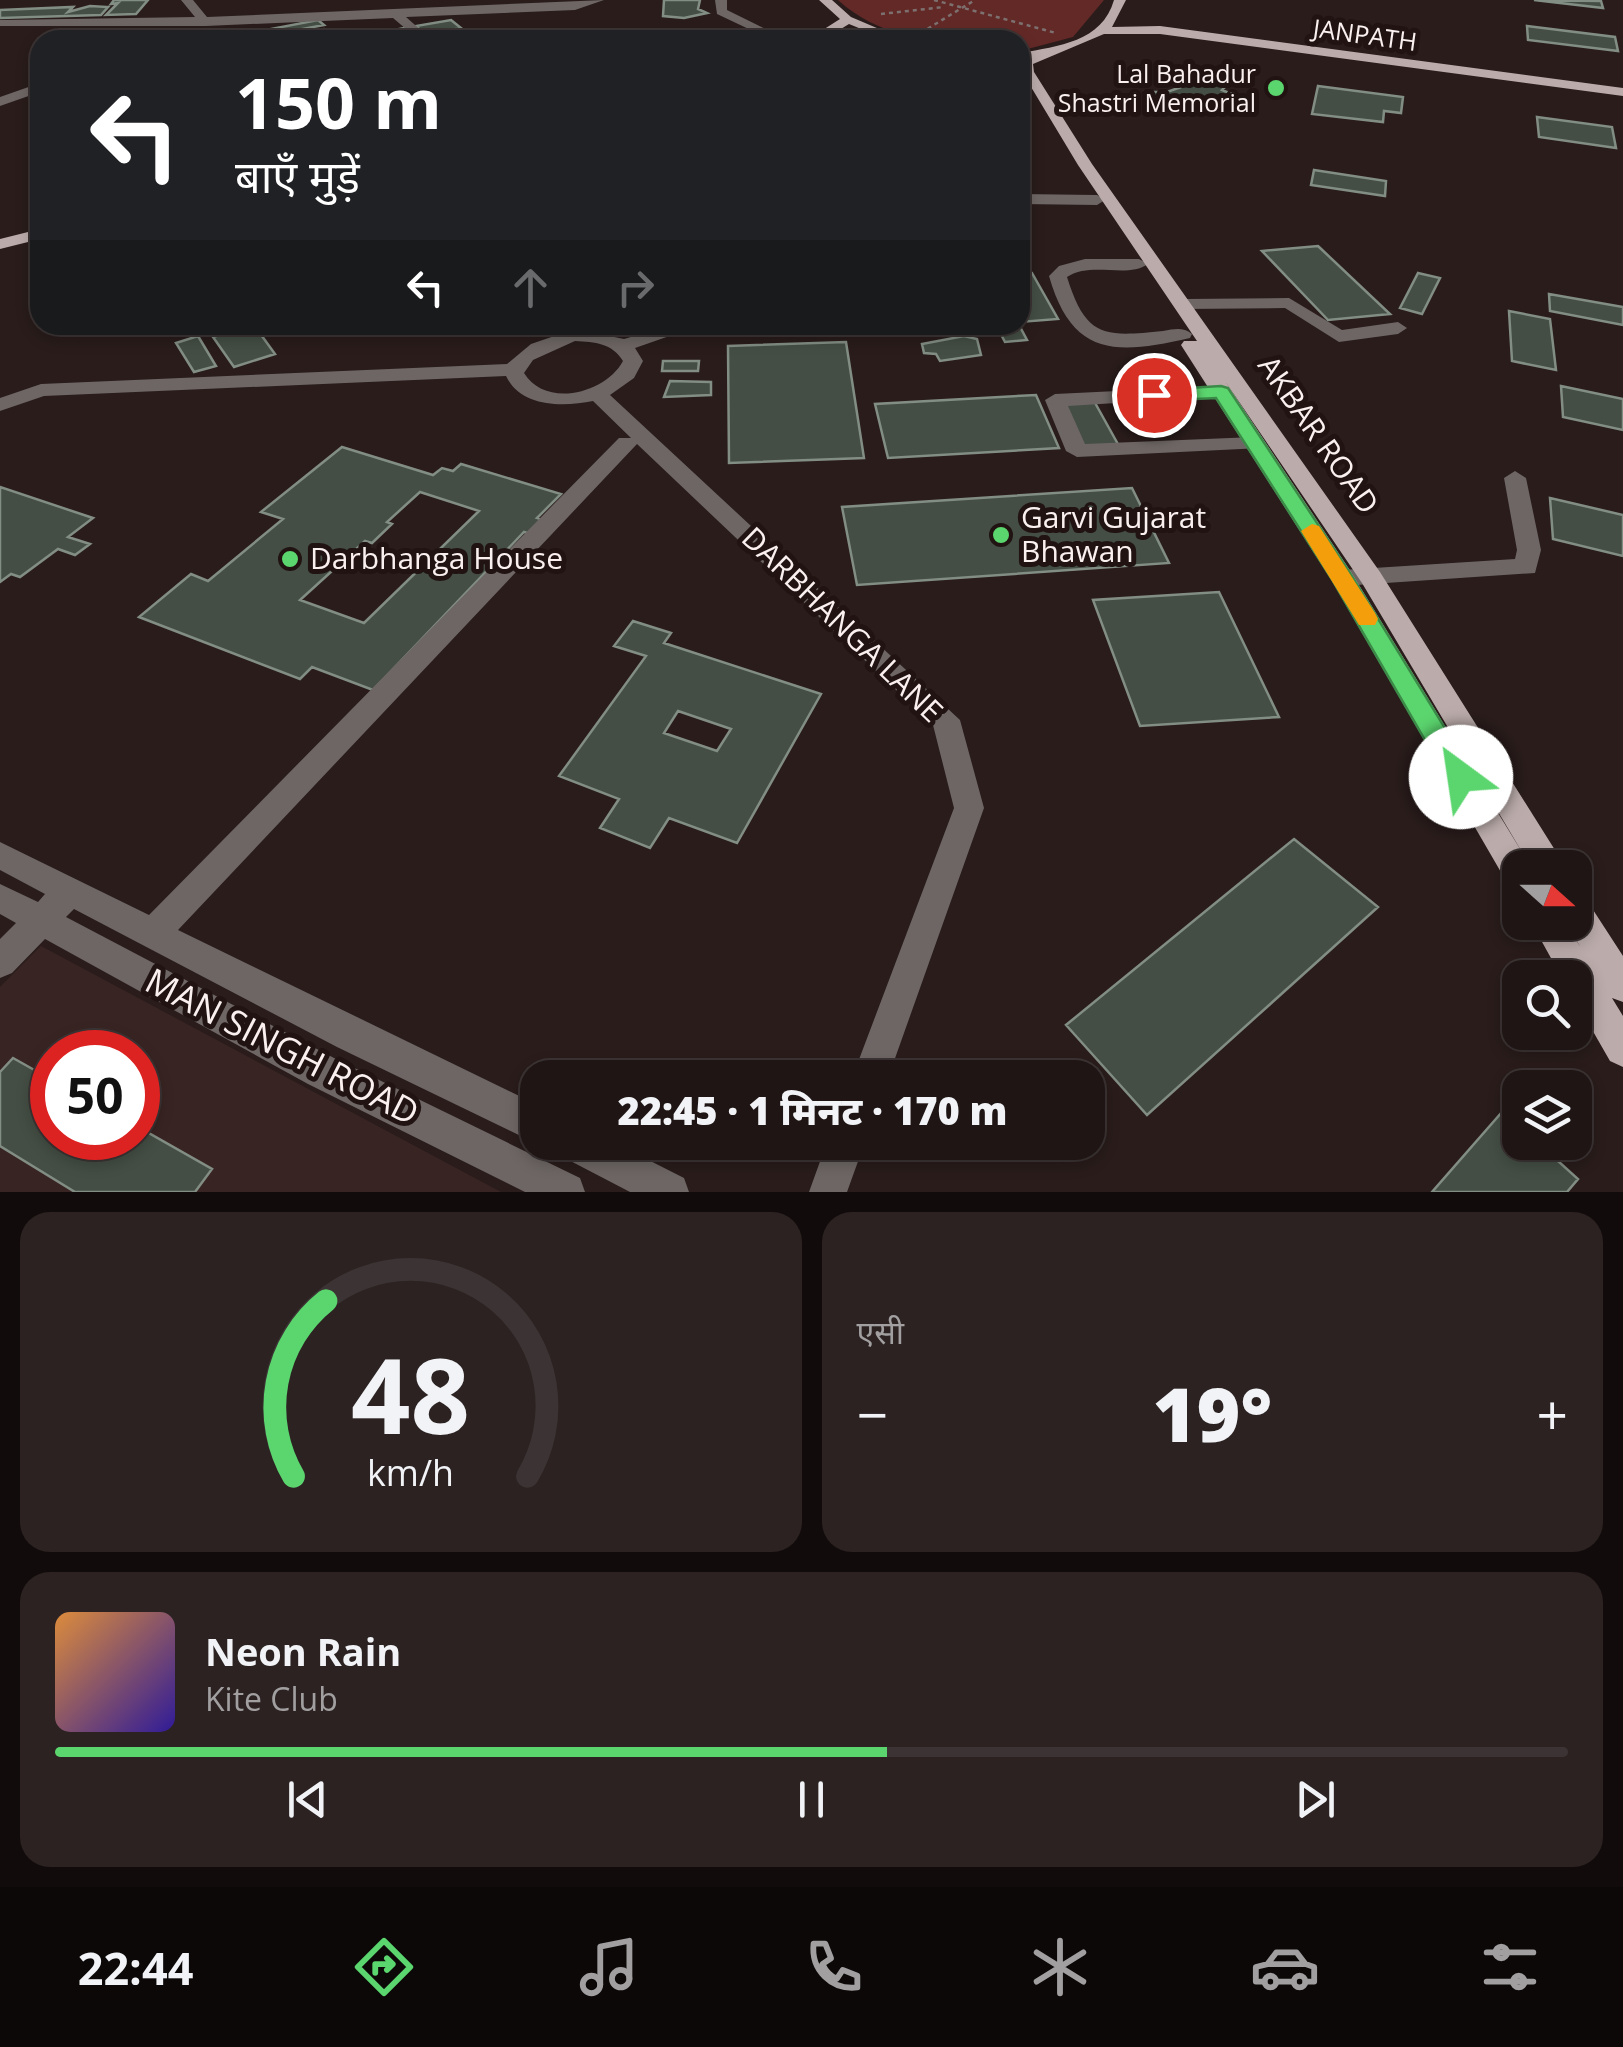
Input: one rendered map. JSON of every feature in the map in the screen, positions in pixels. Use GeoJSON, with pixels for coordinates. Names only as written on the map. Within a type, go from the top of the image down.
{"type":"FeatureCollection","features":[{"type":"Feature","properties":{"kind":"main road"},"geometry":{"type":"LineString","coordinates":[[825,0],[847,19],[877,30]]}},
{"type":"Feature","properties":{"kind":"main road"},"geometry":{"type":"LineString","coordinates":[[1030,55],[1084,40],[1100,31],[1120,5]]}},
{"type":"Feature","properties":{"kind":"main road","name":"JANPATH"},"geometry":{"type":"LineString","coordinates":[[1120,5],[1140,21],[1174,29],[1623,90]]}},
{"type":"Feature","properties":{"kind":"main road"},"geometry":{"type":"LineString","coordinates":[[834,30],[847,19]]}},
{"type":"Feature","properties":{"kind":"main road","name":"JANPATH"},"geometry":{"type":"LineString","coordinates":[[1100,31],[1160,30],[1623,90]]}},
{"type":"Feature","properties":{"kind":"main road","name":"AKBAR ROAD"},"geometry":{"type":"LineString","coordinates":[[1030,70],[1086,165],[1371,578],[1539,850]]}},
{"type":"Feature","properties":{"kind":"main road","name":"AKBAR ROAD"},"geometry":{"type":"LineString","coordinates":[[1030,104],[1097,200],[1342,578],[1504,850]]}},
{"type":"Feature","properties":{"kind":"main road"},"geometry":{"type":"LineString","coordinates":[[0,235],[30,228]]}},
{"type":"Feature","properties":{"kind":"main road"},"geometry":{"type":"LineString","coordinates":[[0,244],[30,236]]}},
{"type":"Feature","properties":{"kind":"main road"},"geometry":{"type":"LineString","coordinates":[[1592,936],[1623,986]]}},
{"type":"Feature","properties":{"kind":"main road"},"geometry":{"type":"LineString","coordinates":[[1559,940],[1623,1049]]}},
{"type":"Feature","properties":{"kind":"street"},"geometry":{"type":"LineString","coordinates":[[187,0],[206,23]]}},
{"type":"Feature","properties":{"kind":"street"},"geometry":{"type":"LineString","coordinates":[[391,16],[422,0]]}},
{"type":"Feature","properties":{"kind":"street"},"geometry":{"type":"LineString","coordinates":[[0,23],[206,23],[229,27],[575,7],[598,0]]}},
{"type":"Feature","properties":{"kind":"street"},"geometry":{"type":"LineString","coordinates":[[721,0],[721,12],[760,30]]}},
{"type":"Feature","properties":{"kind":"street"},"geometry":{"type":"LineString","coordinates":[[391,16],[411,30]]}},
{"type":"Feature","properties":{"kind":"street"},"geometry":{"type":"LineString","coordinates":[[351,18],[363,30]]}},
{"type":"Feature","properties":{"kind":"street"},"geometry":{"type":"LineString","coordinates":[[189,30],[206,23]]}},
{"type":"Feature","properties":{"kind":"street"},"geometry":{"type":"LineString","coordinates":[[0,102],[30,91]]}},
{"type":"Feature","properties":{"kind":"street"},"geometry":{"type":"LineString","coordinates":[[1030,200],[1097,200]]}},
{"type":"Feature","properties":{"kind":"street"},"geometry":{"type":"LineString","coordinates":[[1138,264],[1088,264],[1063,270],[1058,276],[1076,326],[1084,334],[1110,341],[1183,334]]}},
{"type":"Feature","properties":{"kind":"street"},"geometry":{"type":"LineString","coordinates":[[1184,304],[1289,303],[1339,336],[1398,328]]}},
{"type":"Feature","properties":{"kind":"street"},"geometry":{"type":"LineString","coordinates":[[622,346],[659,335]]}},
{"type":"Feature","properties":{"kind":"street"},"geometry":{"type":"LineString","coordinates":[[596,336],[622,346],[633,361],[629,373],[597,394],[551,398],[532,392],[519,382],[516,370],[521,358],[553,339],[596,336]]}},
{"type":"Feature","properties":{"kind":"street"},"geometry":{"type":"LineString","coordinates":[[0,405],[41,390],[516,370]]}},
{"type":"Feature","properties":{"kind":"street"},"geometry":{"type":"LineString","coordinates":[[1221,392],[1055,400],[1077,451],[1254,443]]}},
{"type":"Feature","properties":{"kind":"street","name":"DARBHANGA LANE"},"geometry":{"type":"LineString","coordinates":[[597,394],[946,720],[968,808],[877,1060]]}},
{"type":"Feature","properties":{"kind":"street"},"geometry":{"type":"LineString","coordinates":[[153,934],[626,442]]}},
{"type":"Feature","properties":{"kind":"street"},"geometry":{"type":"LineString","coordinates":[[1342,578],[1526,567],[1529,550],[1515,478]]}},
{"type":"Feature","properties":{"kind":"street","name":"MAN SINGH ROAD"},"geometry":{"type":"LineString","coordinates":[[0,855],[349,1035],[520,1116]]}},
{"type":"Feature","properties":{"kind":"street"},"geometry":{"type":"LineString","coordinates":[[0,962],[70,891]]}},
{"type":"Feature","properties":{"kind":"street","name":"MAN SINGH ROAD"},"geometry":{"type":"LineString","coordinates":[[0,898],[321,1071],[566,1192]]}},
{"type":"Feature","properties":{"kind":"street"},"geometry":{"type":"LineString","coordinates":[[607,1160],[670,1192]]}},
{"type":"Feature","properties":{"kind":"street"},"geometry":{"type":"LineString","coordinates":[[828,1192],[840,1160]]}},
{"type":"Feature","properties":{"kind":"path"},"geometry":{"type":"LineString","coordinates":[[934,0],[1084,40]]}},
{"type":"Feature","properties":{"kind":"path"},"geometry":{"type":"LineString","coordinates":[[920,30],[974,0]]}},
{"type":"Feature","properties":{"kind":"path"},"geometry":{"type":"LineString","coordinates":[[874,14],[915,13],[947,6]]}},
{"type":"Feature","properties":{"kind":"shaded area"},"geometry":{"type":"Polygon","coordinates":[[[838,0],[1104,0],[1073,37],[1030,48],[1030,30],[890,30],[858,16],[838,0]]]}},
{"type":"Feature","properties":{"kind":"shaded area"},"geometry":{"type":"Polygon","coordinates":[[[41,946],[501,1192],[0,1192],[0,987],[41,946]]]}},
{"type":"Feature","properties":{"kind":"building"},"geometry":{"type":"Polygon","coordinates":[[[114,0],[148,0],[136,14],[106,15],[118,3],[111,4],[114,0]]]}},
{"type":"Feature","properties":{"kind":"building"},"geometry":{"type":"Polygon","coordinates":[[[664,0],[700,0],[698,9],[707,13],[684,18],[663,16],[664,0]]]}},
{"type":"Feature","properties":{"kind":"building"},"geometry":{"type":"Polygon","coordinates":[[[1534,0],[1601,1],[1603,8],[1534,0]]]}},
{"type":"Feature","properties":{"kind":"building"},"geometry":{"type":"Polygon","coordinates":[[[90,6],[108,7],[101,15],[0,18],[0,10],[73,7],[68,12],[90,6]]]}},
{"type":"Feature","properties":{"kind":"building"},"geometry":{"type":"Polygon","coordinates":[[[318,20],[324,25],[297,30],[265,30],[318,20]]]}},
{"type":"Feature","properties":{"kind":"building"},"geometry":{"type":"Polygon","coordinates":[[[451,20],[461,28],[420,30],[416,26],[451,20]]]}},
{"type":"Feature","properties":{"kind":"building"},"geometry":{"type":"Polygon","coordinates":[[[1527,26],[1615,37],[1618,51],[1528,40],[1527,26]]]}},
{"type":"Feature","properties":{"kind":"building"},"geometry":{"type":"Polygon","coordinates":[[[1186,79],[1227,85],[1222,90],[1234,95],[1188,109],[1156,109],[1145,92],[1167,92],[1184,86],[1186,79]]]}},
{"type":"Feature","properties":{"kind":"building"},"geometry":{"type":"Polygon","coordinates":[[[1318,86],[1403,97],[1401,113],[1384,111],[1383,122],[1312,114],[1318,86]]]}},
{"type":"Feature","properties":{"kind":"building"},"geometry":{"type":"Polygon","coordinates":[[[1537,117],[1612,127],[1616,148],[1539,137],[1537,117]]]}},
{"type":"Feature","properties":{"kind":"building"},"geometry":{"type":"Polygon","coordinates":[[[1314,170],[1386,181],[1385,196],[1311,185],[1314,170]]]}},
{"type":"Feature","properties":{"kind":"building"},"geometry":{"type":"Polygon","coordinates":[[[1318,246],[1390,314],[1328,320],[1262,251],[1318,246]]]}},
{"type":"Feature","properties":{"kind":"building"},"geometry":{"type":"Polygon","coordinates":[[[1032,273],[1058,319],[1030,321],[1032,273]]]}},
{"type":"Feature","properties":{"kind":"building"},"geometry":{"type":"Polygon","coordinates":[[[1418,273],[1440,278],[1422,314],[1400,308],[1418,273]]]}},
{"type":"Feature","properties":{"kind":"building"},"geometry":{"type":"Polygon","coordinates":[[[1549,294],[1623,307],[1623,325],[1550,311],[1549,294]]]}},
{"type":"Feature","properties":{"kind":"building"},"geometry":{"type":"Polygon","coordinates":[[[1509,311],[1550,319],[1556,370],[1512,361],[1509,311]]]}},
{"type":"Feature","properties":{"kind":"building"},"geometry":{"type":"Polygon","coordinates":[[[261,335],[275,354],[234,367],[213,337],[261,335]]]}},
{"type":"Feature","properties":{"kind":"building"},"geometry":{"type":"Polygon","coordinates":[[[1001,335],[1024,335],[1027,340],[1005,342],[1001,335]]]}},
{"type":"Feature","properties":{"kind":"building"},"geometry":{"type":"Polygon","coordinates":[[[198,336],[216,366],[194,372],[176,343],[198,336]]]}},
{"type":"Feature","properties":{"kind":"building"},"geometry":{"type":"Polygon","coordinates":[[[964,336],[977,339],[981,355],[940,361],[936,354],[924,353],[922,344],[964,336]]]}},
{"type":"Feature","properties":{"kind":"building"},"geometry":{"type":"Polygon","coordinates":[[[846,342],[864,458],[729,463],[728,346],[846,342]]]}},
{"type":"Feature","properties":{"kind":"building"},"geometry":{"type":"Polygon","coordinates":[[[663,361],[699,361],[698,371],[662,371],[663,361]]]}},
{"type":"Feature","properties":{"kind":"building"},"geometry":{"type":"Polygon","coordinates":[[[670,381],[711,382],[711,395],[664,397],[670,381]]]}},
{"type":"Feature","properties":{"kind":"building"},"geometry":{"type":"Polygon","coordinates":[[[1561,386],[1623,399],[1623,430],[1563,417],[1561,386]]]}},
{"type":"Feature","properties":{"kind":"building"},"geometry":{"type":"Polygon","coordinates":[[[1036,395],[1059,448],[888,458],[875,404],[1036,395]]]}},
{"type":"Feature","properties":{"kind":"building"},"geometry":{"type":"Polygon","coordinates":[[[1094,401],[1119,446],[1084,448],[1061,403],[1094,401]]]}},
{"type":"Feature","properties":{"kind":"building","name":"Darbhanga House"},"geometry":{"type":"Polygon","coordinates":[[[342,447],[433,475],[442,468],[453,471],[461,464],[561,494],[537,518],[557,524],[544,538],[524,532],[373,690],[312,667],[300,679],[139,617],[191,574],[208,581],[283,519],[261,512],[342,447]],[[420,492],[387,522],[392,524],[372,543],[365,541],[300,600],[364,623],[479,511],[420,492]]]}},
{"type":"Feature","properties":{"kind":"building"},"geometry":{"type":"Polygon","coordinates":[[[0,487],[93,518],[68,537],[90,544],[75,555],[58,549],[20,577],[11,574],[0,582],[0,487]]]}},
{"type":"Feature","properties":{"kind":"building","name":"Garvi Gujarat Bhawan"},"geometry":{"type":"Polygon","coordinates":[[[1132,488],[1169,563],[857,585],[842,507],[1132,488]]]}},
{"type":"Feature","properties":{"kind":"building"},"geometry":{"type":"Polygon","coordinates":[[[1550,498],[1623,515],[1623,556],[1553,539],[1550,498]]]}},
{"type":"Feature","properties":{"kind":"building"},"geometry":{"type":"Polygon","coordinates":[[[1219,592],[1279,717],[1140,726],[1093,600],[1219,592]]]}},
{"type":"Feature","properties":{"kind":"building"},"geometry":{"type":"Polygon","coordinates":[[[633,621],[671,633],[664,643],[821,694],[737,843],[669,818],[650,848],[600,828],[619,799],[559,776],[646,656],[614,646],[633,621]],[[678,711],[664,733],[717,751],[731,729],[678,711]]]}},
{"type":"Feature","properties":{"kind":"building"},"geometry":{"type":"Polygon","coordinates":[[[1294,839],[1378,907],[1147,1115],[1105,1068],[1105,1060],[1098,1060],[1066,1025],[1294,839]]]}},
{"type":"Feature","properties":{"kind":"building"},"geometry":{"type":"Polygon","coordinates":[[[13,1058],[30,1068],[30,1160],[160,1160],[160,1139],[212,1169],[195,1192],[75,1192],[0,1146],[0,1072],[13,1058]]]}},
{"type":"Feature","properties":{"kind":"building"},"geometry":{"type":"Polygon","coordinates":[[[1502,1112],[1502,1160],[1557,1160],[1578,1179],[1567,1192],[1432,1192],[1502,1112]]]}},
{"type":"Feature","properties":{"kind":"slow traffic"},"geometry":{"type":"LineString","coordinates":[[1312,531],[1367,619]]}},
{"type":"Feature","properties":{"kind":"place","name":"Lal Bahadur Shastri Memorial"},"geometry":{"type":"Point","coordinates":[1276,88]}},
{"type":"Feature","properties":{"kind":"place","name":"Garvi Gujarat Bhawan"},"geometry":{"type":"Point","coordinates":[1001,535]}},
{"type":"Feature","properties":{"kind":"place","name":"Darbhanga House"},"geometry":{"type":"Point","coordinates":[290,559]}},
{"type":"Feature","properties":{"kind":"route"},"geometry":{"type":"LineString","coordinates":[[1154,395],[1221,392],[1342,578],[1461,777]]}}]}
